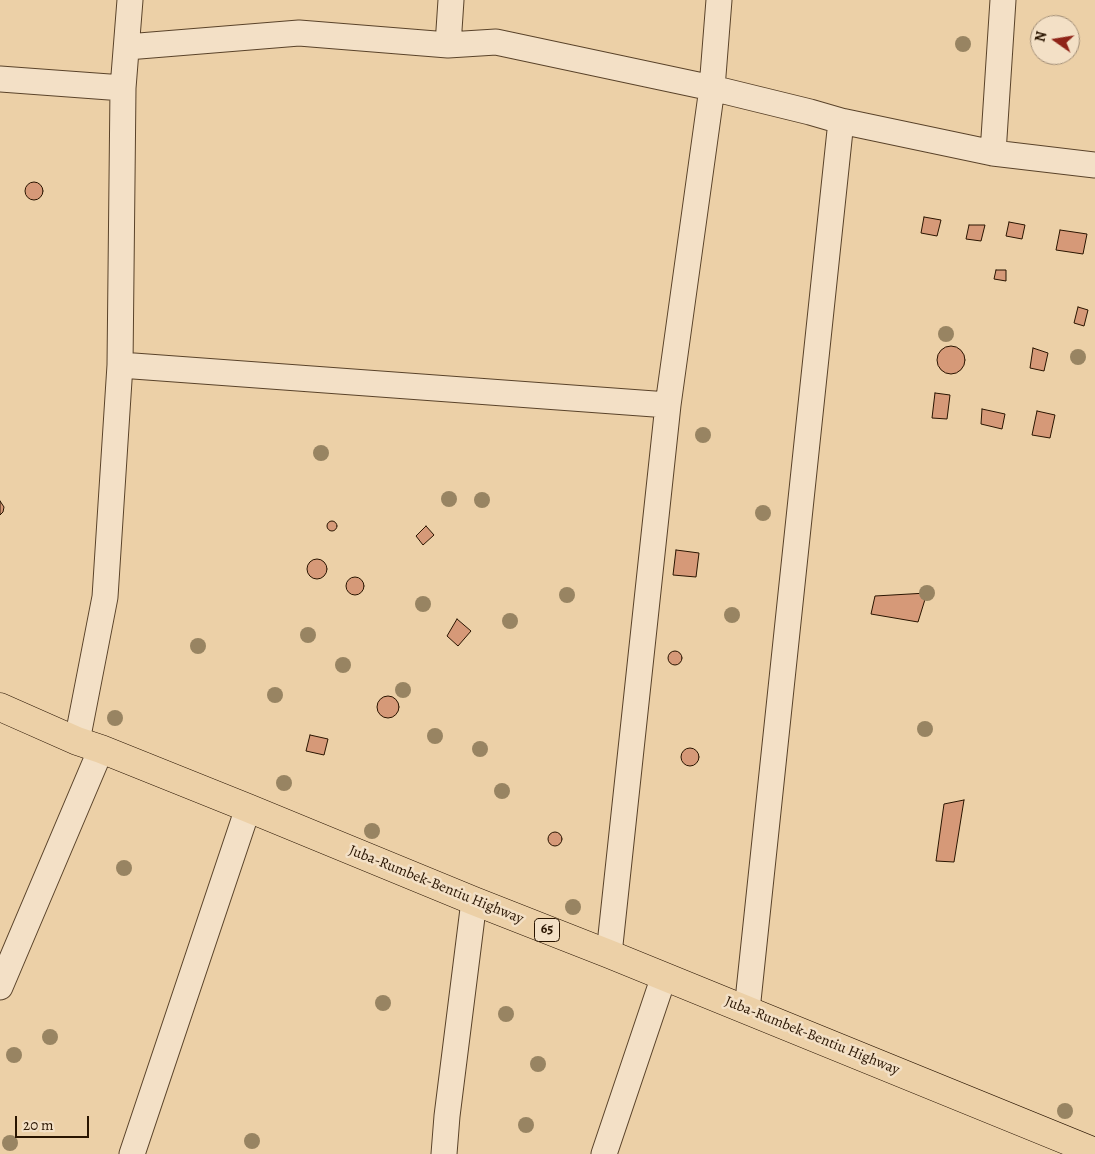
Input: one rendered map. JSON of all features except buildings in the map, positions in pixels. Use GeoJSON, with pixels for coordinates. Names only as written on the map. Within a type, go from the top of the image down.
{"type":"FeatureCollection","features":[{"type":"Feature","properties":{"kind":"main road","name":"Juba-Rumbek-Bentiu Highway"},"geometry":{"type":"LineString","coordinates":[[0,707],[89,745],[664,976],[1095,1152]]}},
{"type":"Feature","properties":{"kind":"street"},"geometry":{"type":"LineString","coordinates":[[0,987],[89,745],[105,597],[120,365],[123,88],[130,0]]}},
{"type":"Feature","properties":{"kind":"street"},"geometry":{"type":"LineString","coordinates":[[448,45],[451,0]]}},
{"type":"Feature","properties":{"kind":"street"},"geometry":{"type":"LineString","coordinates":[[609,954],[668,405],[712,88],[719,0]]}},
{"type":"Feature","properties":{"kind":"street"},"geometry":{"type":"LineString","coordinates":[[993,153],[1003,0]]}},
{"type":"Feature","properties":{"kind":"street"},"geometry":{"type":"LineString","coordinates":[[127,47],[299,33],[448,45],[496,42],[712,88],[841,121],[993,153],[1095,165]]}},
{"type":"Feature","properties":{"kind":"street"},"geometry":{"type":"LineString","coordinates":[[0,78],[123,88]]}},
{"type":"Feature","properties":{"kind":"street"},"geometry":{"type":"LineString","coordinates":[[747,1010],[841,121]]}},
{"type":"Feature","properties":{"kind":"street"},"geometry":{"type":"LineString","coordinates":[[120,365],[668,405]]}},
{"type":"Feature","properties":{"kind":"street"},"geometry":{"type":"LineString","coordinates":[[132,1154],[248,808]]}},
{"type":"Feature","properties":{"kind":"street"},"geometry":{"type":"LineString","coordinates":[[444,1154],[474,901]]}},
{"type":"Feature","properties":{"kind":"street"},"geometry":{"type":"LineString","coordinates":[[604,1154],[664,976]]}}]}
